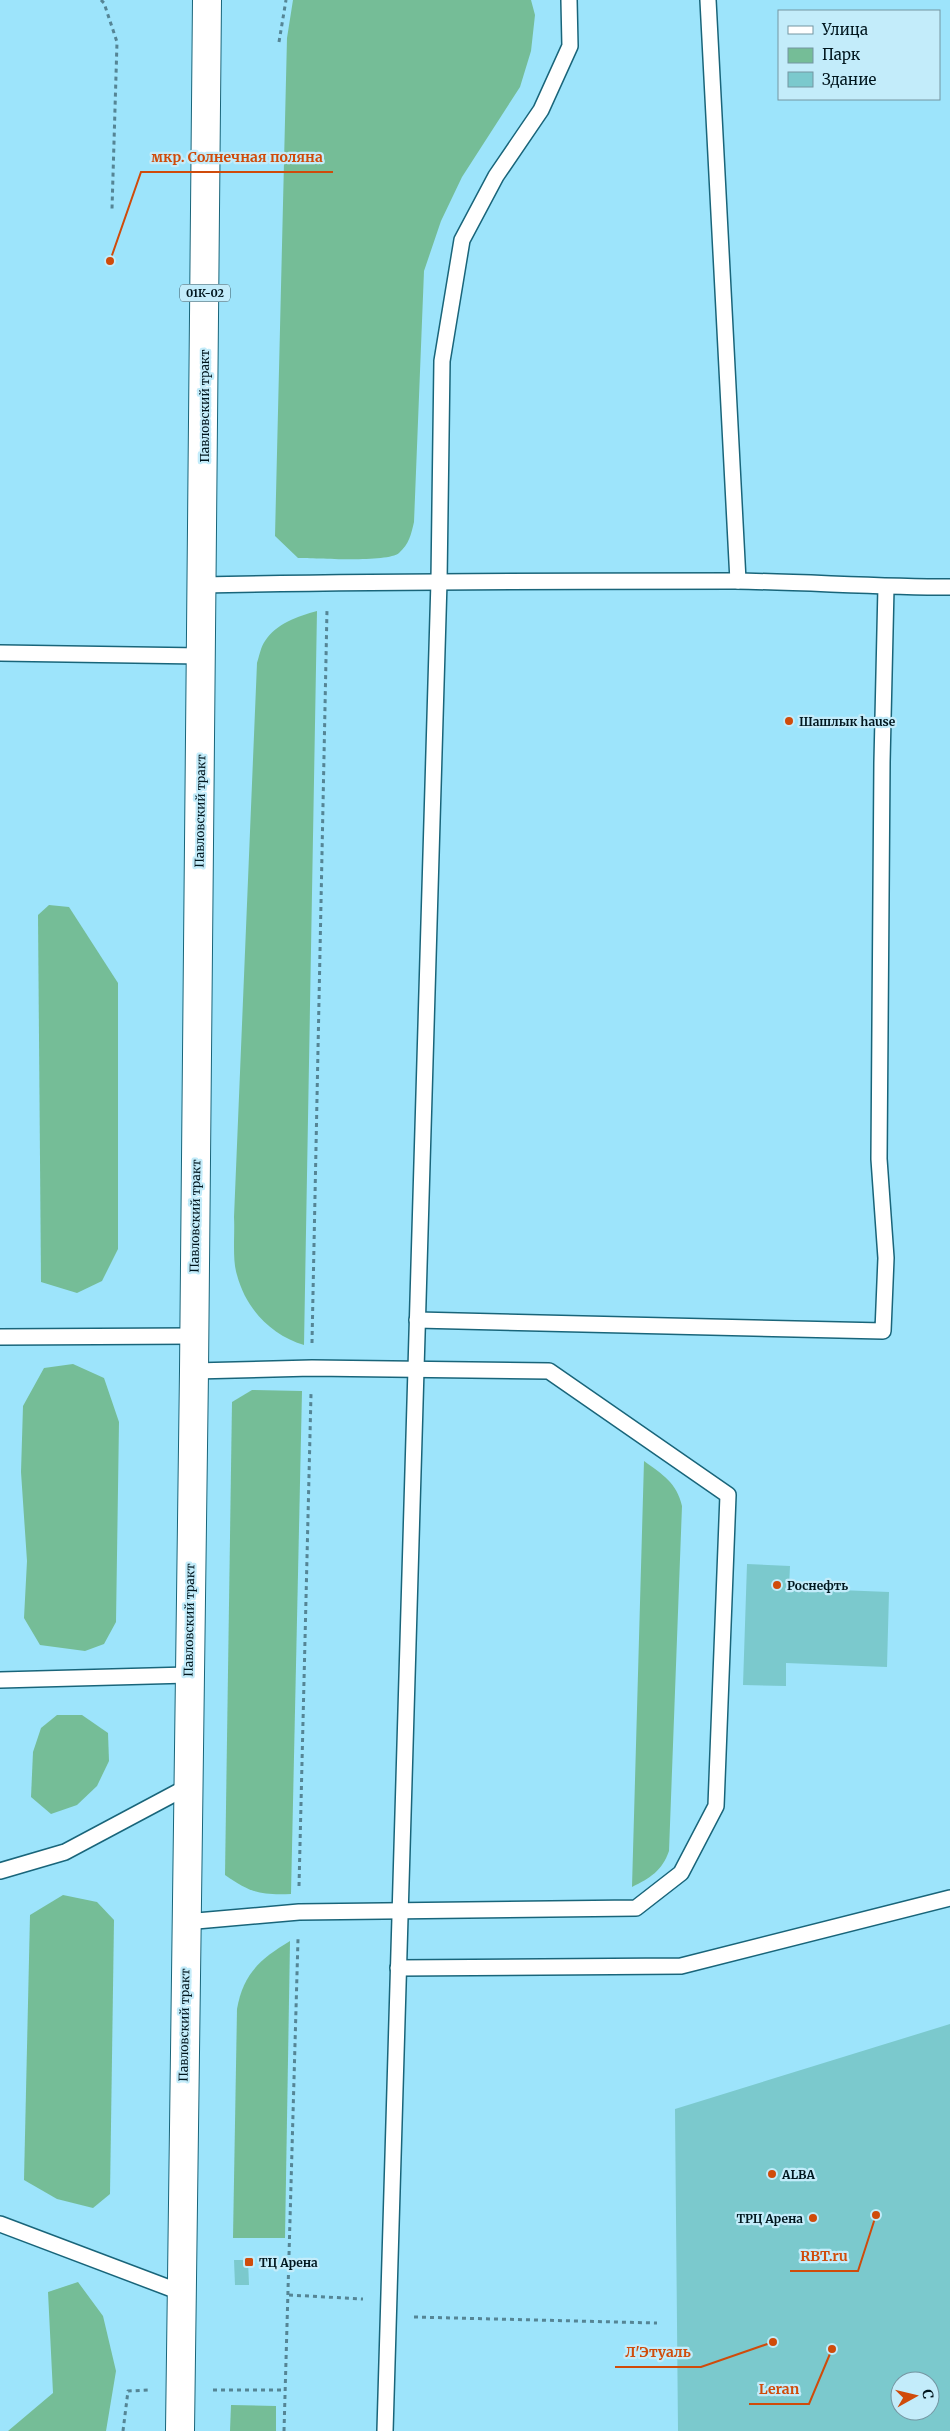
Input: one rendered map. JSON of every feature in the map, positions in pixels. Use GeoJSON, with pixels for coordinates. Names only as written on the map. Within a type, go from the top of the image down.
{"type":"FeatureCollection","features":[{"type":"Feature","properties":{"kind":"main road","name":"Павловский тракт"},"geometry":{"type":"LineString","coordinates":[[180,2431],[188,1675],[194,1371],[207,0]]}},
{"type":"Feature","properties":{"kind":"lane"},"geometry":{"type":"LineString","coordinates":[[385,2431],[439,582],[442,360],[462,240],[496,176],[541,110],[570,46],[569,0]]}},
{"type":"Feature","properties":{"kind":"lane"},"geometry":{"type":"LineString","coordinates":[[708,0],[738,582]]}},
{"type":"Feature","properties":{"kind":"lane"},"geometry":{"type":"LineString","coordinates":[[202,585],[327,582],[738,582],[886,587],[950,587]]}},
{"type":"Feature","properties":{"kind":"lane"},"geometry":{"type":"LineString","coordinates":[[417,1320],[883,1331],[886,1258],[879,1149],[882,762],[886,587]]}},
{"type":"Feature","properties":{"kind":"lane"},"geometry":{"type":"LineString","coordinates":[[0,653],[201,656]]}},
{"type":"Feature","properties":{"kind":"lane"},"geometry":{"type":"LineString","coordinates":[[0,1337],[194,1336]]}},
{"type":"Feature","properties":{"kind":"lane"},"geometry":{"type":"LineString","coordinates":[[185,1922],[299,1912],[636,1908],[682,1873],[716,1806],[728,1495],[549,1371],[312,1368],[194,1371]]}},
{"type":"Feature","properties":{"kind":"lane"},"geometry":{"type":"LineString","coordinates":[[0,1680],[188,1675]]}},
{"type":"Feature","properties":{"kind":"lane"},"geometry":{"type":"LineString","coordinates":[[0,1871],[65,1852],[187,1787]]}},
{"type":"Feature","properties":{"kind":"lane"},"geometry":{"type":"LineString","coordinates":[[398,1968],[681,1966],[950,1898]]}},
{"type":"Feature","properties":{"kind":"lane"},"geometry":{"type":"LineString","coordinates":[[0,2224],[180,2292]]}},
{"type":"Feature","properties":{"kind":"path"},"geometry":{"type":"LineString","coordinates":[[101,0],[104,3],[117,42],[112,209]]}},
{"type":"Feature","properties":{"kind":"path"},"geometry":{"type":"LineString","coordinates":[[279,42],[286,0]]}},
{"type":"Feature","properties":{"kind":"path"},"geometry":{"type":"LineString","coordinates":[[284,2431],[312,1368],[327,582]]}},
{"type":"Feature","properties":{"kind":"path"},"geometry":{"type":"LineString","coordinates":[[289,2295],[379,2300],[388,2317],[657,2323]]}},
{"type":"Feature","properties":{"kind":"green space"},"geometry":{"type":"Polygon","coordinates":[[[293,0],[531,0],[535,15],[531,51],[520,87],[462,177],[441,221],[424,271],[414,522],[409,539],[402,550],[392,556],[381,558],[298,558],[275,536],[287,38],[293,0]]]}},
{"type":"Feature","properties":{"kind":"green space"},"geometry":{"type":"Polygon","coordinates":[[[317,611],[304,1345],[281,1335],[271,1327],[253,1309],[247,1299],[235,1269],[234,1217],[257,663],[264,643],[275,630],[295,618],[317,611]]]}},
{"type":"Feature","properties":{"kind":"green space"},"geometry":{"type":"Polygon","coordinates":[[[49,905],[69,907],[118,983],[118,1249],[102,1281],[77,1293],[41,1282],[38,915],[49,905]]]}},
{"type":"Feature","properties":{"kind":"green space"},"geometry":{"type":"Polygon","coordinates":[[[73,1364],[104,1378],[119,1422],[116,1622],[104,1644],[85,1651],[40,1645],[24,1618],[27,1561],[21,1472],[23,1406],[44,1368],[73,1364]]]}},
{"type":"Feature","properties":{"kind":"green space"},"geometry":{"type":"Polygon","coordinates":[[[252,1390],[302,1391],[291,1894],[256,1892],[225,1875],[232,1402],[252,1390]]]}},
{"type":"Feature","properties":{"kind":"green space"},"geometry":{"type":"Polygon","coordinates":[[[644,1461],[673,1485],[682,1506],[669,1851],[663,1864],[655,1873],[632,1887],[644,1461]]]}},
{"type":"Feature","properties":{"kind":"green space"},"geometry":{"type":"Polygon","coordinates":[[[57,1715],[82,1715],[108,1733],[109,1761],[97,1786],[77,1805],[51,1814],[31,1797],[33,1752],[41,1728],[57,1715]]]}},
{"type":"Feature","properties":{"kind":"green space"},"geometry":{"type":"Polygon","coordinates":[[[63,1895],[97,1902],[114,1920],[110,2194],[93,2208],[57,2199],[24,2180],[30,1915],[63,1895]]]}},
{"type":"Feature","properties":{"kind":"green space"},"geometry":{"type":"Polygon","coordinates":[[[290,1941],[285,2238],[233,2238],[237,2009],[248,1977],[270,1954],[290,1941]]]}},
{"type":"Feature","properties":{"kind":"green space"},"geometry":{"type":"Polygon","coordinates":[[[78,2282],[103,2316],[116,2371],[106,2431],[8,2431],[53,2393],[48,2292],[78,2282]]]}},
{"type":"Feature","properties":{"kind":"green space"},"geometry":{"type":"Polygon","coordinates":[[[231,2405],[276,2406],[276,2431],[230,2431],[231,2405]]]}},
{"type":"Feature","properties":{"kind":"building"},"geometry":{"type":"Polygon","coordinates":[[[747,1564],[790,1566],[789,1588],[889,1592],[887,1667],[786,1663],[786,1686],[743,1685],[747,1564]]]}},
{"type":"Feature","properties":{"kind":"building","name":"ТРЦ Арена"},"geometry":{"type":"Polygon","coordinates":[[[950,2024],[950,2431],[678,2431],[675,2109],[950,2024]]]}},
{"type":"Feature","properties":{"kind":"building"},"geometry":{"type":"Polygon","coordinates":[[[234,2260],[248,2260],[249,2285],[235,2285],[234,2260]]]}},
{"type":"Feature","properties":{"kind":"place","name":"мкр. Солнечная поляна"},"geometry":{"type":"Point","coordinates":[110,261]}},
{"type":"Feature","properties":{"kind":"place","name":"Шашлык hause"},"geometry":{"type":"Point","coordinates":[789,721]}},
{"type":"Feature","properties":{"kind":"place","name":"Роснефть"},"geometry":{"type":"Point","coordinates":[777,1585]}},
{"type":"Feature","properties":{"kind":"place","name":"ALBA"},"geometry":{"type":"Point","coordinates":[772,2174]}},
{"type":"Feature","properties":{"kind":"place","name":"RBT.ru"},"geometry":{"type":"Point","coordinates":[876,2215]}},
{"type":"Feature","properties":{"kind":"place","name":"ТРЦ Арена"},"geometry":{"type":"Point","coordinates":[813,2218]}},
{"type":"Feature","properties":{"kind":"place","name":"ТЦ Арена"},"geometry":{"type":"Point","coordinates":[249,2262]}},
{"type":"Feature","properties":{"kind":"place","name":"Л'Этуаль"},"geometry":{"type":"Point","coordinates":[773,2342]}},
{"type":"Feature","properties":{"kind":"place","name":"Leran"},"geometry":{"type":"Point","coordinates":[832,2349]}}]}
